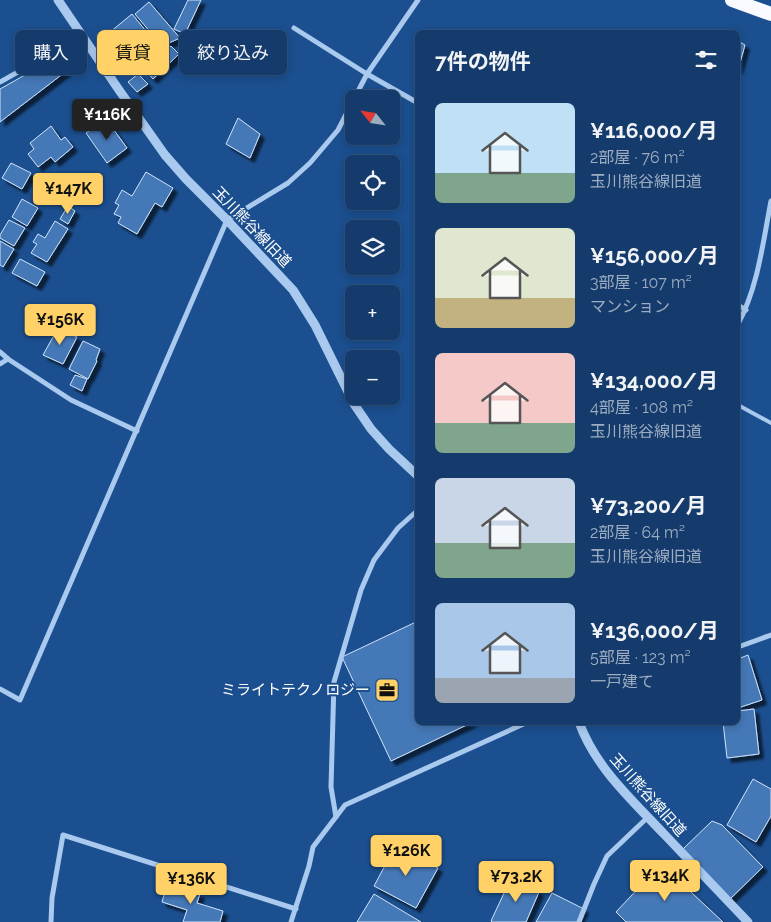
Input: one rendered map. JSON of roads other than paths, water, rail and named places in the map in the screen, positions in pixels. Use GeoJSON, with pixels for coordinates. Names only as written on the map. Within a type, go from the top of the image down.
{"type":"FeatureCollection","features":[{"type":"Feature","properties":{"kind":"highway"},"geometry":{"type":"LineString","coordinates":[[732,0],[771,14]]}},
{"type":"Feature","properties":{"kind":"street","name":"玉川熊谷線旧道"},"geometry":{"type":"LineString","coordinates":[[58,0],[78,30]]}},
{"type":"Feature","properties":{"kind":"street"},"geometry":{"type":"LineString","coordinates":[[359,90],[367,74],[418,0]]}},
{"type":"Feature","properties":{"kind":"street"},"geometry":{"type":"LineString","coordinates":[[294,28],[367,74],[415,101]]}},
{"type":"Feature","properties":{"kind":"street","name":"玉川熊谷線旧道"},"geometry":{"type":"LineString","coordinates":[[87,44],[118,90],[186,179],[293,290],[315,325],[354,404],[371,429],[415,473]]}},
{"type":"Feature","properties":{"kind":"street"},"geometry":{"type":"LineString","coordinates":[[0,82],[15,74]]}},
{"type":"Feature","properties":{"kind":"street"},"geometry":{"type":"LineString","coordinates":[[0,689],[20,700],[227,220],[288,183],[310,163],[338,130],[345,116]]}},
{"type":"Feature","properties":{"kind":"street"},"geometry":{"type":"LineString","coordinates":[[740,320],[746,310],[757,270],[771,201]]}},
{"type":"Feature","properties":{"kind":"street"},"geometry":{"type":"LineString","coordinates":[[740,306],[746,310]]}},
{"type":"Feature","properties":{"kind":"street"},"geometry":{"type":"LineString","coordinates":[[0,352],[71,400],[136,431]]}},
{"type":"Feature","properties":{"kind":"street"},"geometry":{"type":"LineString","coordinates":[[0,364],[8,359]]}},
{"type":"Feature","properties":{"kind":"street"},"geometry":{"type":"LineString","coordinates":[[336,817],[331,787],[334,682],[361,590],[374,560],[398,528],[415,513]]}},
{"type":"Feature","properties":{"kind":"street"},"geometry":{"type":"LineString","coordinates":[[740,646],[771,635]]}},
{"type":"Feature","properties":{"kind":"street"},"geometry":{"type":"LineString","coordinates":[[291,922],[314,847],[345,805],[521,725]]}},
{"type":"Feature","properties":{"kind":"street","name":"玉川熊谷線旧道"},"geometry":{"type":"LineString","coordinates":[[580,725],[584,736],[600,763],[626,794],[748,922]]}},
{"type":"Feature","properties":{"kind":"street"},"geometry":{"type":"LineString","coordinates":[[579,922],[607,856],[648,817]]}},
{"type":"Feature","properties":{"kind":"street"},"geometry":{"type":"LineString","coordinates":[[51,922],[52,898],[63,835],[296,909]]}},
{"type":"Feature","properties":{"kind":"lane"},"geometry":{"type":"LineString","coordinates":[[740,406],[771,423]]}},
{"type":"Feature","properties":{"kind":"place","name":"ミライトテクノロジー"},"geometry":{"type":"Point","coordinates":[387,690]}}]}
